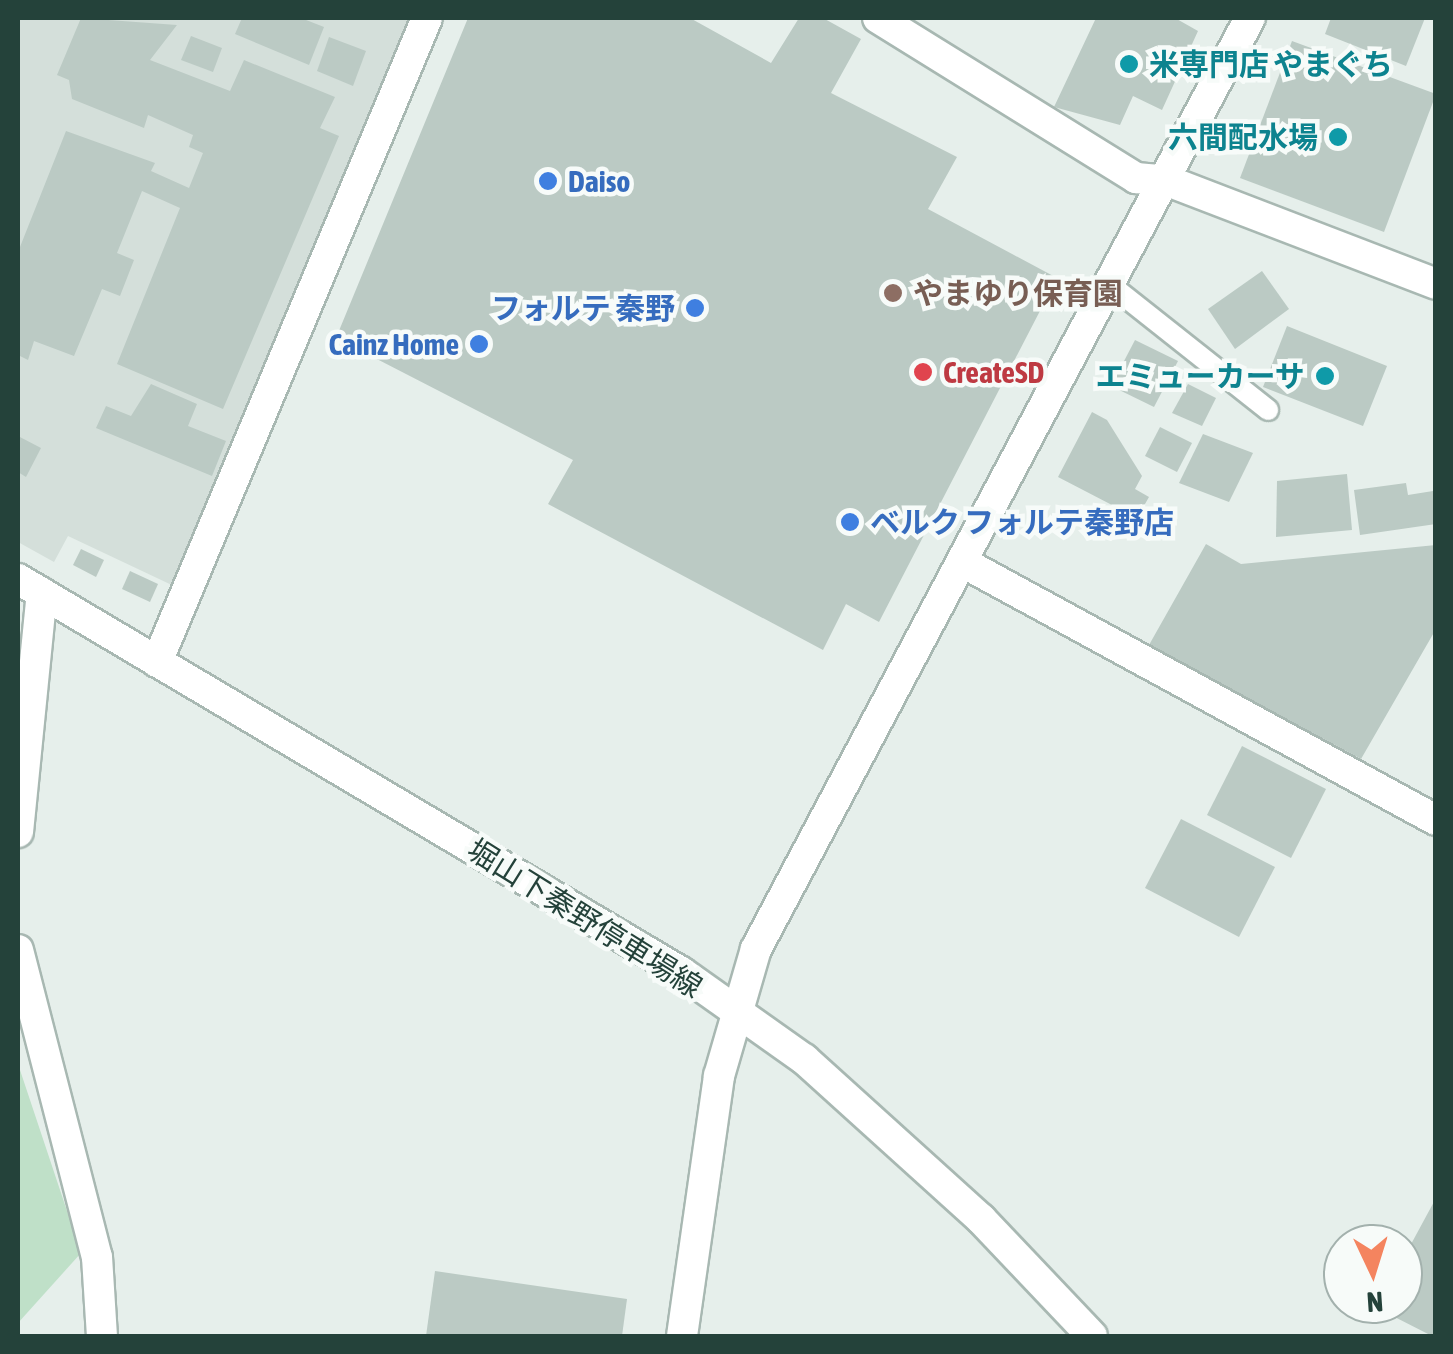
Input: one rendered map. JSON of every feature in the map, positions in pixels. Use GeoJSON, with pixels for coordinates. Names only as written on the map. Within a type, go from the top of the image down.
{"type":"FeatureCollection","features":[{"type":"Feature","properties":{"kind":"street"},"geometry":{"type":"LineString","coordinates":[[157,662],[426,18]]}},
{"type":"Feature","properties":{"kind":"street"},"geometry":{"type":"LineString","coordinates":[[878,18],[1130,175],[1168,181],[1436,284]]}},
{"type":"Feature","properties":{"kind":"street"},"geometry":{"type":"LineString","coordinates":[[682,1336],[734,1014],[756,949],[966,564],[1250,18]]}},
{"type":"Feature","properties":{"kind":"street"},"geometry":{"type":"LineString","coordinates":[[966,564],[1436,820]]}},
{"type":"Feature","properties":{"kind":"street"},"geometry":{"type":"LineString","coordinates":[[18,832],[30,586]]}},
{"type":"Feature","properties":{"kind":"street","name":"堀山下秦野停車場線"},"geometry":{"type":"LineString","coordinates":[[30,586],[681,972],[734,1014],[804,1059],[981,1219],[1092,1336]]}},
{"type":"Feature","properties":{"kind":"street"},"geometry":{"type":"LineString","coordinates":[[18,950],[98,1257],[102,1336]]}},
{"type":"Feature","properties":{"kind":"lane"},"geometry":{"type":"LineString","coordinates":[[1112,287],[1268,410]]}},
{"type":"Feature","properties":{"kind":"shaded area"},"geometry":{"type":"Polygon","coordinates":[[[18,18],[411,18],[176,587],[68,536],[54,562],[18,542],[18,18]]]}},
{"type":"Feature","properties":{"kind":"green space"},"geometry":{"type":"Polygon","coordinates":[[[18,1064],[81,1253],[18,1323],[18,1064]]]}},
{"type":"Feature","properties":{"kind":"building"},"geometry":{"type":"Polygon","coordinates":[[[81,18],[177,25],[150,60],[230,91],[244,60],[335,97],[320,128],[339,136],[223,409],[117,364],[180,208],[142,191],[117,253],[134,260],[120,296],[102,289],[74,356],[34,341],[28,360],[18,355],[18,252],[66,131],[155,163],[151,171],[189,188],[203,153],[189,147],[193,135],[148,115],[144,128],[72,99],[69,80],[57,75],[81,18]]]}},
{"type":"Feature","properties":{"kind":"building"},"geometry":{"type":"Polygon","coordinates":[[[242,18],[301,18],[324,27],[309,65],[235,34],[242,18]]]}},
{"type":"Feature","properties":{"kind":"building","name":"フォルテ 秦野"},"geometry":{"type":"Polygon","coordinates":[[[468,18],[690,18],[771,63],[799,18],[823,18],[861,39],[831,93],[957,157],[928,209],[1057,278],[879,622],[846,604],[823,650],[548,504],[573,460],[336,338],[468,18]]]}},
{"type":"Feature","properties":{"kind":"building","name":"米専門店 やまぐち"},"geometry":{"type":"Polygon","coordinates":[[[1096,18],[1175,18],[1198,31],[1162,110],[1133,96],[1120,125],[1054,107],[1096,18]]]}},
{"type":"Feature","properties":{"kind":"building"},"geometry":{"type":"Polygon","coordinates":[[[1331,18],[1425,18],[1406,66],[1325,34],[1331,18]]]}},
{"type":"Feature","properties":{"kind":"building"},"geometry":{"type":"Polygon","coordinates":[[[191,36],[222,48],[213,72],[181,60],[191,36]]]}},
{"type":"Feature","properties":{"kind":"building"},"geometry":{"type":"Polygon","coordinates":[[[329,37],[366,51],[353,86],[317,71],[329,37]]]}},
{"type":"Feature","properties":{"kind":"building","name":"六間配水場"},"geometry":{"type":"Polygon","coordinates":[[[1292,41],[1436,94],[1384,232],[1240,178],[1292,41]]]}},
{"type":"Feature","properties":{"kind":"building"},"geometry":{"type":"Polygon","coordinates":[[[1262,271],[1289,309],[1235,349],[1208,309],[1262,271]]]}},
{"type":"Feature","properties":{"kind":"building","name":"エミューカーサ"},"geometry":{"type":"Polygon","coordinates":[[[1287,326],[1387,366],[1363,426],[1263,387],[1287,326]]]}},
{"type":"Feature","properties":{"kind":"building"},"geometry":{"type":"Polygon","coordinates":[[[1135,340],[1178,361],[1154,407],[1111,386],[1135,340]]]}},
{"type":"Feature","properties":{"kind":"building"},"geometry":{"type":"Polygon","coordinates":[[[151,384],[197,404],[188,426],[226,441],[212,476],[96,428],[106,406],[131,416],[151,384]]]}},
{"type":"Feature","properties":{"kind":"building"},"geometry":{"type":"Polygon","coordinates":[[[1188,384],[1216,398],[1202,426],[1172,413],[1188,384]]]}},
{"type":"Feature","properties":{"kind":"building"},"geometry":{"type":"Polygon","coordinates":[[[1092,412],[1107,420],[1142,476],[1135,489],[1149,497],[1137,518],[1058,477],[1092,412]]]}},
{"type":"Feature","properties":{"kind":"building"},"geometry":{"type":"Polygon","coordinates":[[[1160,427],[1192,443],[1177,472],[1145,456],[1160,427]]]}},
{"type":"Feature","properties":{"kind":"building"},"geometry":{"type":"Polygon","coordinates":[[[1203,434],[1253,453],[1229,502],[1179,483],[1203,434]]]}},
{"type":"Feature","properties":{"kind":"building"},"geometry":{"type":"Polygon","coordinates":[[[18,436],[41,448],[26,477],[18,472],[18,436]]]}},
{"type":"Feature","properties":{"kind":"building"},"geometry":{"type":"Polygon","coordinates":[[[1347,474],[1352,530],[1276,537],[1277,481],[1347,474]]]}},
{"type":"Feature","properties":{"kind":"building"},"geometry":{"type":"Polygon","coordinates":[[[1406,483],[1408,495],[1433,491],[1436,524],[1360,535],[1354,490],[1406,483]]]}},
{"type":"Feature","properties":{"kind":"building"},"geometry":{"type":"Polygon","coordinates":[[[1206,544],[1241,564],[1436,545],[1436,629],[1361,759],[1149,645],[1206,544]]]}},
{"type":"Feature","properties":{"kind":"building"},"geometry":{"type":"Polygon","coordinates":[[[81,549],[104,560],[96,577],[73,565],[81,549]]]}},
{"type":"Feature","properties":{"kind":"building"},"geometry":{"type":"Polygon","coordinates":[[[130,571],[158,584],[150,602],[122,589],[130,571]]]}},
{"type":"Feature","properties":{"kind":"building"},"geometry":{"type":"Polygon","coordinates":[[[1242,746],[1326,789],[1291,858],[1207,815],[1242,746]]]}},
{"type":"Feature","properties":{"kind":"building"},"geometry":{"type":"Polygon","coordinates":[[[1181,819],[1275,867],[1239,937],[1145,888],[1181,819]]]}},
{"type":"Feature","properties":{"kind":"building"},"geometry":{"type":"Polygon","coordinates":[[[1436,1198],[1436,1336],[1408,1324],[1423,1324],[1422,1224],[1436,1198]]]}},
{"type":"Feature","properties":{"kind":"building"},"geometry":{"type":"Polygon","coordinates":[[[435,1271],[627,1299],[622,1336],[426,1336],[435,1271]]]}},
{"type":"Feature","properties":{"kind":"place","name":"米専門店 やまぐち"},"geometry":{"type":"Point","coordinates":[1129,64]}},
{"type":"Feature","properties":{"kind":"place","name":"六間配水場"},"geometry":{"type":"Point","coordinates":[1338,137]}},
{"type":"Feature","properties":{"kind":"place","name":"Daiso"},"geometry":{"type":"Point","coordinates":[548,181]}},
{"type":"Feature","properties":{"kind":"place","name":"やまゆり保育園"},"geometry":{"type":"Point","coordinates":[893,293]}},
{"type":"Feature","properties":{"kind":"place","name":"フォルテ 秦野"},"geometry":{"type":"Point","coordinates":[695,308]}},
{"type":"Feature","properties":{"kind":"place","name":"Cainz Home"},"geometry":{"type":"Point","coordinates":[479,344]}},
{"type":"Feature","properties":{"kind":"place","name":"CreateSD"},"geometry":{"type":"Point","coordinates":[923,372]}},
{"type":"Feature","properties":{"kind":"place","name":"エミューカーサ"},"geometry":{"type":"Point","coordinates":[1325,376]}},
{"type":"Feature","properties":{"kind":"place","name":"ベルク フォルテ秦野店"},"geometry":{"type":"Point","coordinates":[850,522]}}]}
